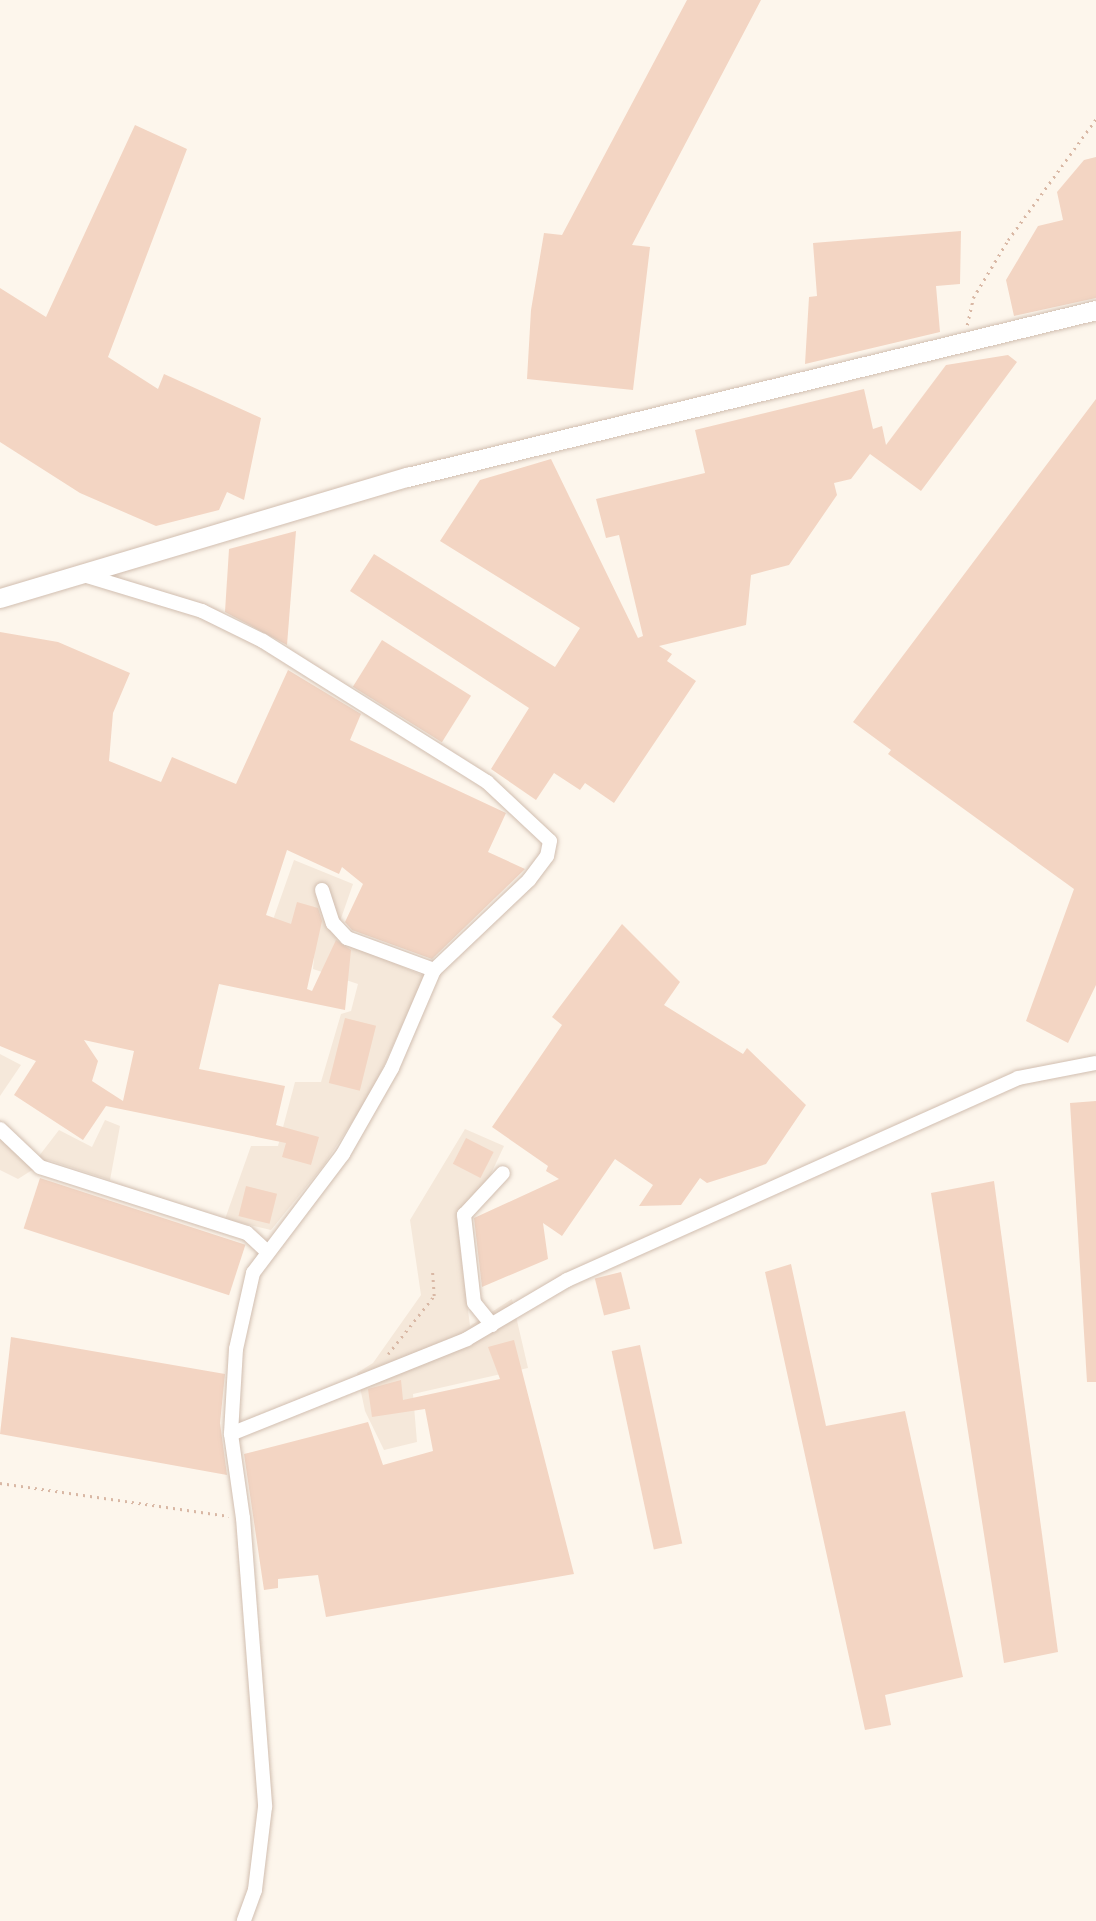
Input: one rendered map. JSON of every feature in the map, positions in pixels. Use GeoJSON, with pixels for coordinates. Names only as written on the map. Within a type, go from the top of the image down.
{"type":"FeatureCollection","features":[{"type":"Feature","properties":{"kind":"street"},"geometry":{"type":"LineString","coordinates":[[0,598],[87,576],[407,477],[1096,310]]}},
{"type":"Feature","properties":{"kind":"street"},"geometry":{"type":"LineString","coordinates":[[87,576],[202,611],[263,641],[487,782],[544,830],[547,856],[529,880],[434,970],[392,1068],[343,1154],[266,1251],[253,1273],[236,1349],[231,1434],[243,1518],[265,1807],[255,1890],[244,1921]]}},
{"type":"Feature","properties":{"kind":"street"},"geometry":{"type":"LineString","coordinates":[[322,890],[333,923],[346,938],[434,970]]}},
{"type":"Feature","properties":{"kind":"street"},"geometry":{"type":"LineString","coordinates":[[231,1434],[391,1371],[492,1325],[567,1280],[1018,1079],[1096,1063]]}},
{"type":"Feature","properties":{"kind":"street"},"geometry":{"type":"LineString","coordinates":[[0,1129],[40,1167],[247,1233],[266,1251]]}},
{"type":"Feature","properties":{"kind":"street"},"geometry":{"type":"LineString","coordinates":[[492,1325],[474,1303],[464,1215],[503,1173]]}},
{"type":"Feature","properties":{"kind":"path"},"geometry":{"type":"LineString","coordinates":[[964,343],[973,298],[1096,119]]}},
{"type":"Feature","properties":{"kind":"path"},"geometry":{"type":"LineString","coordinates":[[391,1371],[388,1354],[434,1296],[432,1268]]}},
{"type":"Feature","properties":{"kind":"path"},"geometry":{"type":"LineString","coordinates":[[0,1483],[243,1518]]}},
{"type":"Feature","properties":{"kind":"shaded area"},"geometry":{"type":"Polygon","coordinates":[[[294,860],[353,884],[338,927],[357,947],[424,976],[373,1090],[324,1165],[271,1230],[225,1219],[251,1146],[278,1146],[295,1082],[321,1082],[341,1014],[351,1011],[358,984],[313,969],[315,947],[268,934],[294,860]]]}},
{"type":"Feature","properties":{"kind":"shaded area"},"geometry":{"type":"Polygon","coordinates":[[[0,1054],[21,1065],[0,1096],[0,1054]]]}},
{"type":"Feature","properties":{"kind":"shaded area"},"geometry":{"type":"Polygon","coordinates":[[[0,1120],[39,1156],[59,1130],[92,1147],[105,1120],[120,1126],[110,1180],[48,1160],[18,1179],[0,1170],[0,1120]]]}},
{"type":"Feature","properties":{"kind":"shaded area"},"geometry":{"type":"Polygon","coordinates":[[[465,1129],[504,1146],[480,1197],[456,1215],[470,1326],[512,1299],[528,1368],[413,1394],[417,1442],[384,1450],[365,1411],[357,1373],[373,1363],[421,1295],[410,1220],[465,1129]]]}},
{"type":"Feature","properties":{"kind":"building"},"geometry":{"type":"Polygon","coordinates":[[[687,0],[761,0],[632,245],[650,247],[633,390],[527,379],[531,310],[544,233],[562,235],[687,0]]]}},
{"type":"Feature","properties":{"kind":"building"},"geometry":{"type":"Polygon","coordinates":[[[135,125],[187,149],[108,357],[158,389],[164,374],[261,418],[244,500],[227,492],[219,510],[156,526],[80,493],[0,442],[0,288],[46,317],[135,125]]]}},
{"type":"Feature","properties":{"kind":"building"},"geometry":{"type":"Polygon","coordinates":[[[1096,157],[1096,298],[1014,316],[1006,280],[1038,226],[1063,220],[1057,192],[1084,160],[1096,157]]]}},
{"type":"Feature","properties":{"kind":"building"},"geometry":{"type":"Polygon","coordinates":[[[961,231],[960,284],[936,286],[940,332],[805,364],[809,297],[817,296],[813,243],[961,231]]]}},
{"type":"Feature","properties":{"kind":"building"},"geometry":{"type":"Polygon","coordinates":[[[1008,355],[1017,362],[921,491],[870,454],[851,479],[834,483],[837,495],[789,565],[751,575],[746,625],[659,646],[672,654],[667,661],[696,681],[614,803],[585,783],[580,790],[554,773],[536,800],[491,769],[529,708],[350,591],[374,554],[555,667],[580,628],[440,541],[480,480],[551,459],[638,638],[643,636],[619,535],[606,538],[596,499],[705,473],[695,430],[864,389],[873,429],[882,426],[886,445],[946,365],[1008,355]]]}},
{"type":"Feature","properties":{"kind":"building"},"geometry":{"type":"Polygon","coordinates":[[[1096,399],[1096,985],[1068,1043],[1026,1021],[1074,889],[888,754],[891,750],[853,722],[1096,399]]]}},
{"type":"Feature","properties":{"kind":"building"},"geometry":{"type":"Polygon","coordinates":[[[296,531],[287,645],[225,612],[229,549],[296,531]]]}},
{"type":"Feature","properties":{"kind":"building"},"geometry":{"type":"Polygon","coordinates":[[[0,632],[58,642],[130,673],[113,713],[109,761],[161,782],[172,757],[236,784],[288,670],[361,714],[350,740],[506,813],[488,852],[525,869],[432,959],[352,930],[345,922],[363,884],[342,867],[339,874],[287,850],[266,915],[291,924],[297,902],[318,908],[322,921],[307,989],[312,991],[336,940],[351,950],[345,1010],[219,984],[199,1069],[285,1086],[276,1125],[319,1137],[311,1165],[282,1157],[286,1143],[106,1106],[83,1140],[14,1095],[36,1061],[0,1046],[0,632]],[[84,1040],[98,1061],[92,1081],[123,1101],[134,1051],[84,1040]]]}},
{"type":"Feature","properties":{"kind":"building"},"geometry":{"type":"Polygon","coordinates":[[[382,640],[471,696],[442,742],[353,687],[382,640]]]}},
{"type":"Feature","properties":{"kind":"building"},"geometry":{"type":"Polygon","coordinates":[[[622,924],[680,982],[664,1005],[743,1054],[747,1048],[806,1105],[766,1164],[707,1183],[700,1178],[681,1205],[639,1206],[653,1185],[615,1159],[562,1236],[543,1223],[548,1259],[482,1287],[474,1218],[559,1179],[546,1171],[548,1166],[492,1127],[562,1025],[552,1017],[622,924]]]}},
{"type":"Feature","properties":{"kind":"building"},"geometry":{"type":"Polygon","coordinates":[[[345,1018],[376,1026],[360,1091],[329,1083],[345,1018]]]}},
{"type":"Feature","properties":{"kind":"building"},"geometry":{"type":"Polygon","coordinates":[[[1096,1101],[1096,1382],[1087,1382],[1070,1103],[1096,1101]]]}},
{"type":"Feature","properties":{"kind":"building"},"geometry":{"type":"Polygon","coordinates":[[[466,1138],[494,1152],[480,1178],[453,1164],[466,1138]]]}},
{"type":"Feature","properties":{"kind":"building"},"geometry":{"type":"Polygon","coordinates":[[[40,1178],[245,1245],[229,1295],[24,1228],[40,1178]]]}},
{"type":"Feature","properties":{"kind":"building"},"geometry":{"type":"Polygon","coordinates":[[[994,1181],[1058,1652],[1004,1663],[931,1193],[994,1181]]]}},
{"type":"Feature","properties":{"kind":"building"},"geometry":{"type":"Polygon","coordinates":[[[246,1186],[277,1194],[270,1224],[239,1216],[246,1186]]]}},
{"type":"Feature","properties":{"kind":"building"},"geometry":{"type":"Polygon","coordinates":[[[791,1264],[826,1426],[905,1411],[963,1677],[885,1695],[891,1725],[865,1730],[765,1272],[791,1264]]]}},
{"type":"Feature","properties":{"kind":"building"},"geometry":{"type":"Polygon","coordinates":[[[621,1272],[630,1309],[604,1315],[595,1279],[621,1272]]]}},
{"type":"Feature","properties":{"kind":"building"},"geometry":{"type":"Polygon","coordinates":[[[11,1337],[225,1374],[220,1423],[227,1475],[0,1434],[11,1337]]]}},
{"type":"Feature","properties":{"kind":"building"},"geometry":{"type":"Polygon","coordinates":[[[514,1340],[574,1574],[326,1617],[318,1575],[278,1579],[278,1588],[264,1590],[244,1454],[368,1422],[383,1465],[433,1451],[425,1409],[372,1417],[368,1389],[401,1380],[403,1400],[500,1379],[488,1347],[514,1340]]]}},
{"type":"Feature","properties":{"kind":"building"},"geometry":{"type":"Polygon","coordinates":[[[640,1345],[682,1544],[654,1550],[612,1351],[640,1345]]]}}]}
